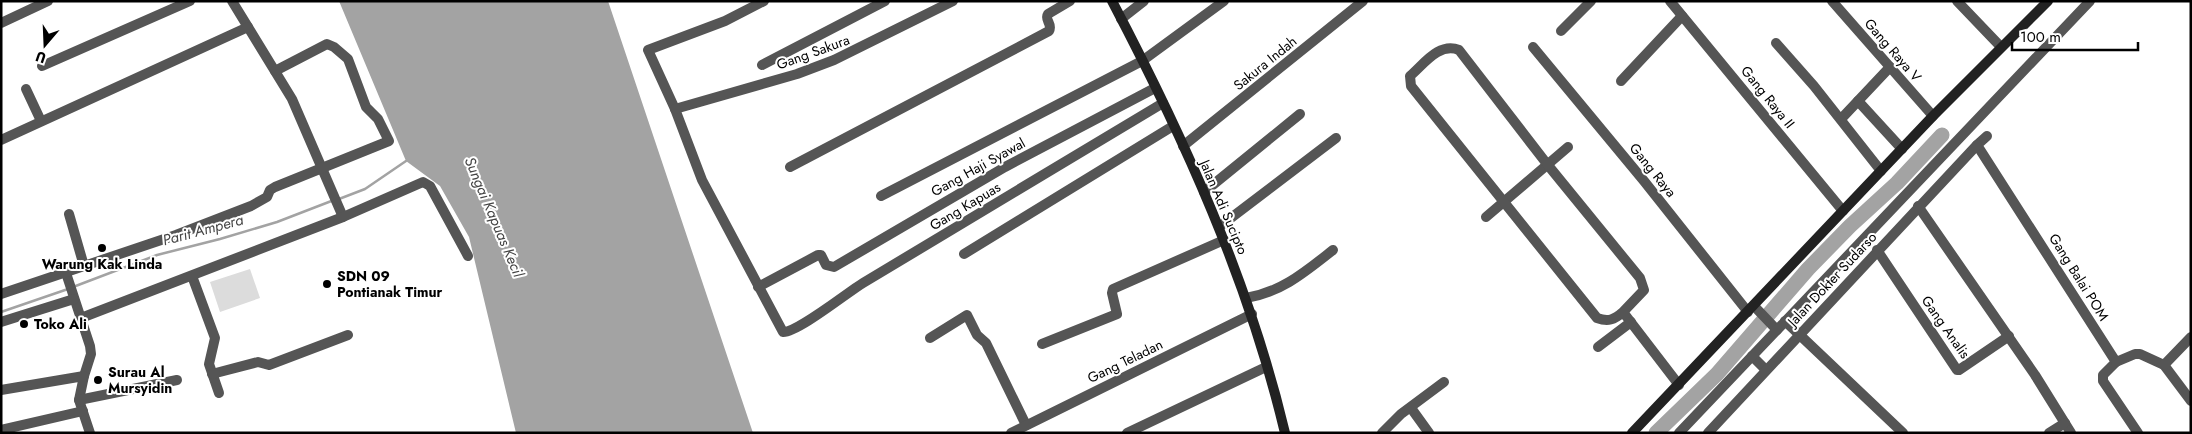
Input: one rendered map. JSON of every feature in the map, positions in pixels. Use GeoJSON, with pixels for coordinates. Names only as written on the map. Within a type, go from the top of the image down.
{"type":"FeatureCollection","features":[{"type":"Feature","properties":{"kind":"street"},"geometry":{"type":"LineString","coordinates":[[1,23],[48,1]]}},
{"type":"Feature","properties":{"kind":"street"},"geometry":{"type":"LineString","coordinates":[[42,66],[190,1]]}},
{"type":"Feature","properties":{"kind":"street"},"geometry":{"type":"LineString","coordinates":[[232,1],[275,71],[304,124],[343,217]]}},
{"type":"Feature","properties":{"kind":"street"},"geometry":{"type":"LineString","coordinates":[[758,287],[702,180],[675,109],[648,50],[724,20],[764,1]]}},
{"type":"Feature","properties":{"kind":"street"},"geometry":{"type":"LineString","coordinates":[[762,65],[884,1]]}},
{"type":"Feature","properties":{"kind":"street","name":"Gang Sakura"},"geometry":{"type":"LineString","coordinates":[[675,109],[797,74],[834,60],[953,1]]}},
{"type":"Feature","properties":{"kind":"street"},"geometry":{"type":"LineString","coordinates":[[790,167],[1049,31],[1051,28],[1047,19],[1048,14],[1070,1]]}},
{"type":"Feature","properties":{"kind":"street","name":"Jalan Adi Sucipto"},"geometry":{"type":"LineString","coordinates":[[1112,1],[1174,126],[1219,227],[1252,314],[1285,433]]}},
{"type":"Feature","properties":{"kind":"street"},"geometry":{"type":"LineString","coordinates":[[1121,19],[1144,1]]}},
{"type":"Feature","properties":{"kind":"street"},"geometry":{"type":"LineString","coordinates":[[881,196],[1142,62],[1224,1]]}},
{"type":"Feature","properties":{"kind":"street","name":"Sakura Indah"},"geometry":{"type":"LineString","coordinates":[[1183,146],[1363,1]]}},
{"type":"Feature","properties":{"kind":"street"},"geometry":{"type":"LineString","coordinates":[[1561,31],[1591,1]]}},
{"type":"Feature","properties":{"kind":"street","name":"Gang Raya II"},"geometry":{"type":"LineString","coordinates":[[1670,1],[1843,211]]}},
{"type":"Feature","properties":{"kind":"street","name":"Gang Raya V"},"geometry":{"type":"LineString","coordinates":[[1832,1],[1933,116]]}},
{"type":"Feature","properties":{"kind":"street"},"geometry":{"type":"LineString","coordinates":[[1957,1],[2001,47]]}},
{"type":"Feature","properties":{"kind":"street"},"geometry":{"type":"LineString","coordinates":[[1632,433],[1754,311],[1843,211],[1933,116],[2048,1]]}},
{"type":"Feature","properties":{"kind":"street"},"geometry":{"type":"LineString","coordinates":[[1679,433],[1752,356],[1774,326],[1785,321],[2090,1]]}},
{"type":"Feature","properties":{"kind":"street"},"geometry":{"type":"LineString","coordinates":[[1621,81],[1682,16]]}},
{"type":"Feature","properties":{"kind":"street"},"geometry":{"type":"LineString","coordinates":[[1,140],[248,27]]}},
{"type":"Feature","properties":{"kind":"street"},"geometry":{"type":"LineString","coordinates":[[1776,43],[1841,119],[1881,171]]}},
{"type":"Feature","properties":{"kind":"street"},"geometry":{"type":"LineString","coordinates":[[1,294],[68,277],[84,266],[251,206],[267,197],[270,190],[275,187],[389,141],[378,119],[366,108],[348,59],[334,47],[328,44],[275,71]]}},
{"type":"Feature","properties":{"kind":"street","name":"Gang Raya"},"geometry":{"type":"LineString","coordinates":[[1534,47],[1754,311],[1774,326]]}},
{"type":"Feature","properties":{"kind":"street"},"geometry":{"type":"LineString","coordinates":[[1441,48],[1459,50],[1547,164],[1640,278],[1644,290],[1616,318],[1606,321],[1597,318],[1411,86],[1410,76],[1441,48]]}},
{"type":"Feature","properties":{"kind":"street"},"geometry":{"type":"LineString","coordinates":[[1841,119],[1890,67]]}},
{"type":"Feature","properties":{"kind":"street","name":"Gang Haji Syawal"},"geometry":{"type":"LineString","coordinates":[[758,287],[818,255],[822,256],[826,265],[834,267],[1005,167],[1155,88]]}},
{"type":"Feature","properties":{"kind":"street"},"geometry":{"type":"LineString","coordinates":[[26,89],[41,121]]}},
{"type":"Feature","properties":{"kind":"street"},"geometry":{"type":"LineString","coordinates":[[1858,101],[1902,149]]}},
{"type":"Feature","properties":{"kind":"street","name":"Gang Kapuas"},"geometry":{"type":"LineString","coordinates":[[758,287],[782,331],[787,332],[865,282],[1163,103]]}},
{"type":"Feature","properties":{"kind":"street"},"geometry":{"type":"LineString","coordinates":[[1204,192],[1300,114]]}},
{"type":"Feature","properties":{"kind":"street"},"geometry":{"type":"LineString","coordinates":[[964,254],[1174,126]]}},
{"type":"Feature","properties":{"kind":"street"},"geometry":{"type":"LineString","coordinates":[[1977,145],[1987,136]]}},
{"type":"Feature","properties":{"kind":"street"},"geometry":{"type":"LineString","coordinates":[[1219,227],[1336,138]]}},
{"type":"Feature","properties":{"kind":"street","name":"Jalan Dokter Sudarso"},"geometry":{"type":"LineString","coordinates":[[1708,433],[1977,145]]}},
{"type":"Feature","properties":{"kind":"street","name":"Gang Balai POM"},"geometry":{"type":"LineString","coordinates":[[1977,145],[2116,362]]}},
{"type":"Feature","properties":{"kind":"street"},"geometry":{"type":"LineString","coordinates":[[1486,217],[1568,146]]}},
{"type":"Feature","properties":{"kind":"street"},"geometry":{"type":"LineString","coordinates":[[82,318],[343,217],[418,183],[426,182],[430,186],[468,256]]}},
{"type":"Feature","properties":{"kind":"street"},"geometry":{"type":"LineString","coordinates":[[1918,206],[2009,336],[2070,433]]}},
{"type":"Feature","properties":{"kind":"street"},"geometry":{"type":"LineString","coordinates":[[69,214],[84,266]]}},
{"type":"Feature","properties":{"kind":"street"},"geometry":{"type":"LineString","coordinates":[[1042,344],[1117,314],[1113,289],[1224,240]]}},
{"type":"Feature","properties":{"kind":"street"},"geometry":{"type":"LineString","coordinates":[[1246,298],[1263,296],[1284,287],[1333,250]]}},
{"type":"Feature","properties":{"kind":"street","name":"Gang Analis"},"geometry":{"type":"LineString","coordinates":[[1877,250],[1957,370],[1960,370],[2009,336]]}},
{"type":"Feature","properties":{"kind":"street"},"geometry":{"type":"LineString","coordinates":[[1831,273],[1844,286]]}},
{"type":"Feature","properties":{"kind":"street"},"geometry":{"type":"LineString","coordinates":[[192,276],[215,338],[209,358],[218,393]]}},
{"type":"Feature","properties":{"kind":"street"},"geometry":{"type":"LineString","coordinates":[[68,277],[82,318],[90,354],[79,400],[90,433]]}},
{"type":"Feature","properties":{"kind":"street"},"geometry":{"type":"LineString","coordinates":[[1817,288],[1830,301]]}},
{"type":"Feature","properties":{"kind":"street"},"geometry":{"type":"LineString","coordinates":[[1,322],[73,296]]}},
{"type":"Feature","properties":{"kind":"street"},"geometry":{"type":"LineString","coordinates":[[1623,312],[1679,385]]}},
{"type":"Feature","properties":{"kind":"street","name":"Gang Teladan"},"geometry":{"type":"LineString","coordinates":[[1011,433],[1252,314]]}},
{"type":"Feature","properties":{"kind":"street"},"geometry":{"type":"LineString","coordinates":[[930,338],[967,315],[977,335],[986,343],[1026,425]]}},
{"type":"Feature","properties":{"kind":"street"},"geometry":{"type":"LineString","coordinates":[[1785,321],[1903,433]]}},
{"type":"Feature","properties":{"kind":"street"},"geometry":{"type":"LineString","coordinates":[[1598,347],[1631,322]]}},
{"type":"Feature","properties":{"kind":"street"},"geometry":{"type":"LineString","coordinates":[[212,374],[258,362],[269,365],[348,336]]}},
{"type":"Feature","properties":{"kind":"street"},"geometry":{"type":"LineString","coordinates":[[2164,365],[2191,337]]}},
{"type":"Feature","properties":{"kind":"street"},"geometry":{"type":"LineString","coordinates":[[2138,433],[2103,381],[2103,375],[2116,362],[2135,354],[2140,354],[2164,365],[2191,401]]}},
{"type":"Feature","properties":{"kind":"street"},"geometry":{"type":"LineString","coordinates":[[1752,356],[1766,370]]}},
{"type":"Feature","properties":{"kind":"street"},"geometry":{"type":"LineString","coordinates":[[1127,433],[1266,367]]}},
{"type":"Feature","properties":{"kind":"street"},"geometry":{"type":"LineString","coordinates":[[1,390],[84,376]]}},
{"type":"Feature","properties":{"kind":"street"},"geometry":{"type":"LineString","coordinates":[[79,400],[177,380]]}},
{"type":"Feature","properties":{"kind":"street"},"geometry":{"type":"LineString","coordinates":[[1382,433],[1444,382]]}},
{"type":"Feature","properties":{"kind":"street"},"geometry":{"type":"LineString","coordinates":[[1411,408],[1429,433]]}},
{"type":"Feature","properties":{"kind":"street"},"geometry":{"type":"LineString","coordinates":[[1,430],[83,411]]}},
{"type":"Feature","properties":{"kind":"street"},"geometry":{"type":"LineString","coordinates":[[2048,433],[2064,423]]}},
{"type":"Feature","properties":{"kind":"shaded area"},"geometry":{"type":"Polygon","coordinates":[[[250,269],[260,298],[220,312],[210,282],[250,269]]]}},
{"type":"Feature","properties":{"kind":"water","name":"Sungai Kapuas Kecil"},"geometry":{"type":"Polygon","coordinates":[[[339,1],[608,1],[753,433],[516,433],[469,237],[440,186],[406,161],[339,1]]]}},
{"type":"Feature","properties":{"kind":"waterway"},"geometry":{"type":"LineString","coordinates":[[1656,433],[1717,374],[1808,269],[1850,226],[1897,183],[1942,135]]}},
{"type":"Feature","properties":{"kind":"waterway","name":"Parit Ampera"},"geometry":{"type":"LineString","coordinates":[[339,199],[365,189],[406,161]]}},
{"type":"Feature","properties":{"kind":"waterway","name":"Parit Ampera"},"geometry":{"type":"LineString","coordinates":[[73,287],[157,255],[277,222],[334,200]]}},
{"type":"Feature","properties":{"kind":"waterway","name":"Parit Ampera"},"geometry":{"type":"LineString","coordinates":[[1,312],[68,289]]}},
{"type":"Feature","properties":{"kind":"place","name":"Warung Kak Linda"},"geometry":{"type":"Point","coordinates":[102,248]}},
{"type":"Feature","properties":{"kind":"place","name":"SDN 09 Pontianak Timur"},"geometry":{"type":"Point","coordinates":[327,284]}},
{"type":"Feature","properties":{"kind":"place","name":"Toko Ali"},"geometry":{"type":"Point","coordinates":[24,324]}},
{"type":"Feature","properties":{"kind":"place","name":"Surau Al Mursyidin"},"geometry":{"type":"Point","coordinates":[98,380]}}]}
